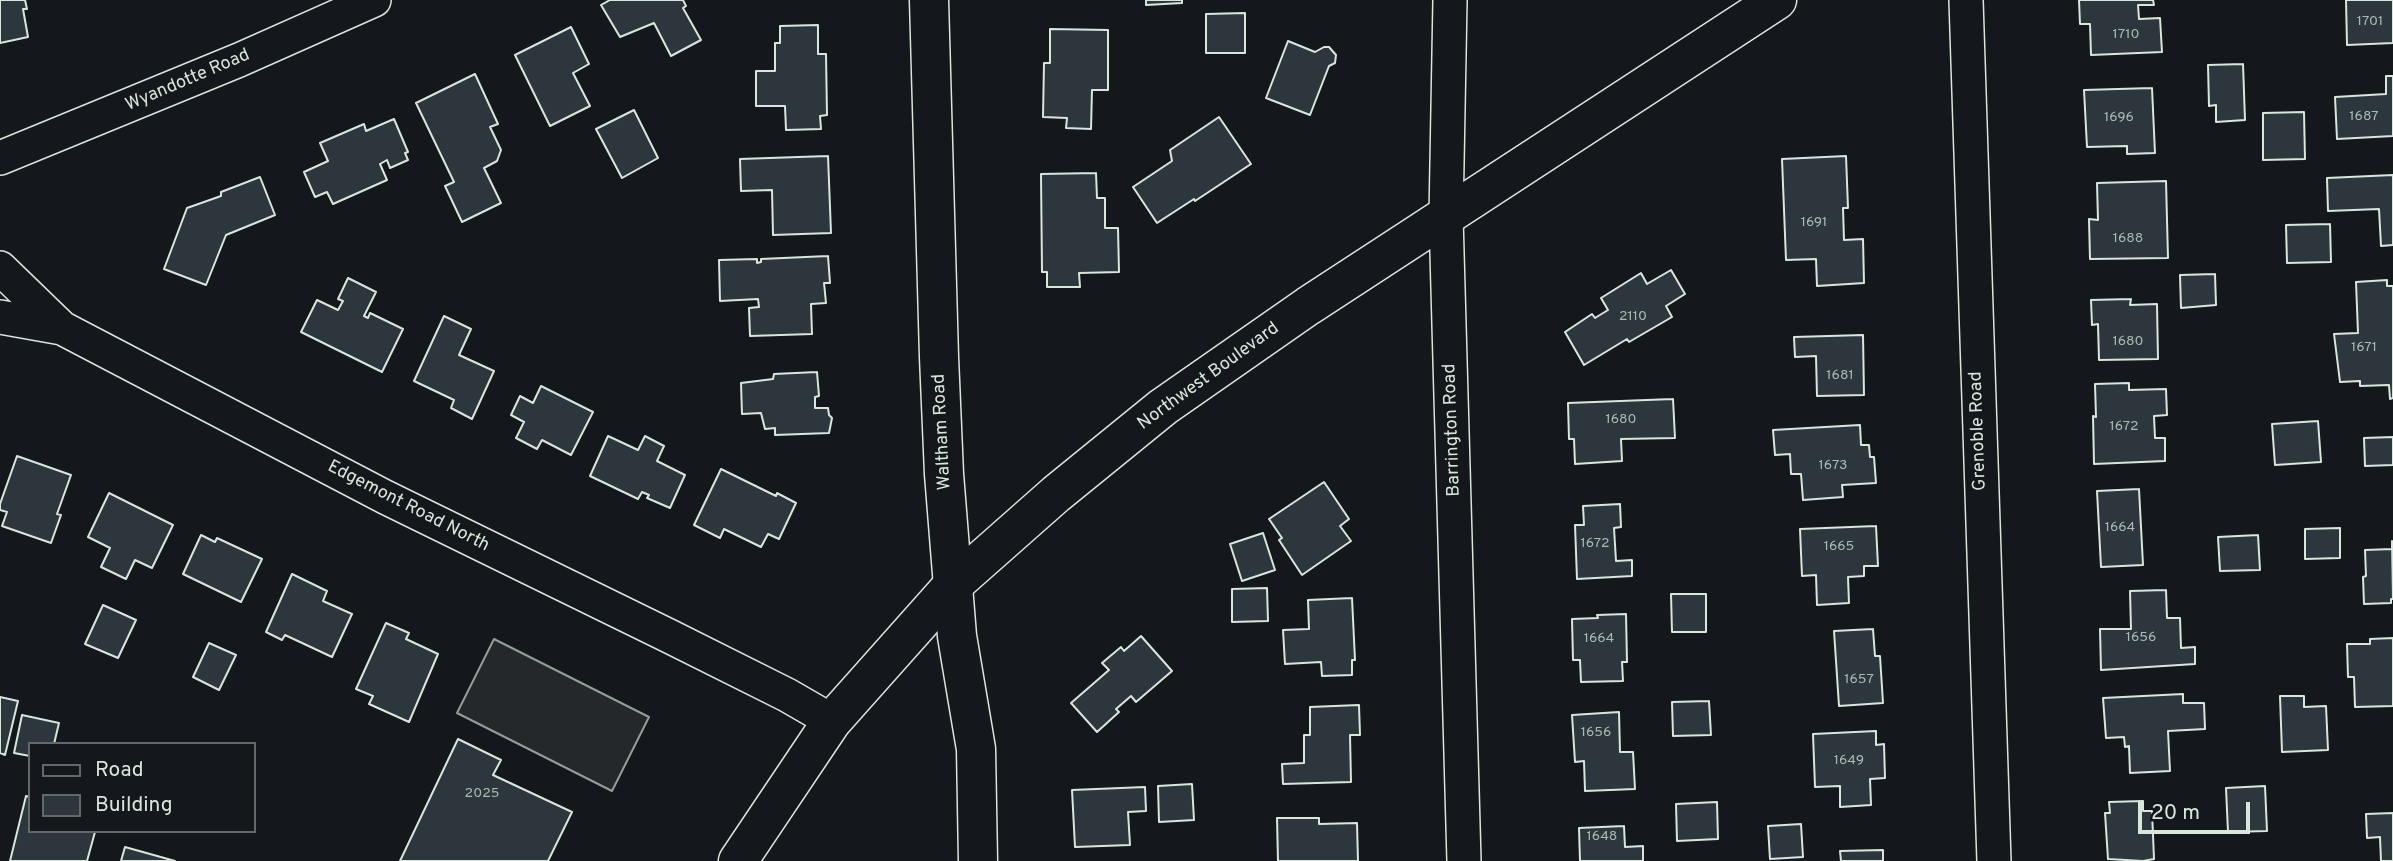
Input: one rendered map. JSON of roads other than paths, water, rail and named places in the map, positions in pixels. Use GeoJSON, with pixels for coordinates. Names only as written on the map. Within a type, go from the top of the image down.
{"type":"FeatureCollection","features":[{"type":"Feature","properties":{"kind":"main road","name":"Waltham Road"},"geometry":{"type":"LineString","coordinates":[[929,0],[939,357],[957,636],[976,749],[978,861]]}},
{"type":"Feature","properties":{"kind":"main road","name":"Northwest Boulevard"},"geometry":{"type":"LineString","coordinates":[[738,861],[832,721],[953,585],[1056,494],[1163,407],[1348,279],[1777,0]]}},
{"type":"Feature","properties":{"kind":"street","name":"Wyandotte Road"},"geometry":{"type":"LineString","coordinates":[[0,158],[239,60],[374,0]]}},
{"type":"Feature","properties":{"kind":"street","name":"Barrington Road"},"geometry":{"type":"LineString","coordinates":[[1450,0],[1446,217],[1464,861]]}},
{"type":"Feature","properties":{"kind":"street","name":"Grenoble Road"},"geometry":{"type":"LineString","coordinates":[[1966,0],[1994,861]]}},
{"type":"Feature","properties":{"kind":"street","name":"Edgemont Road North"},"geometry":{"type":"LineString","coordinates":[[0,268],[62,328],[384,497],[681,642],[787,695],[832,721]]}},
{"type":"Feature","properties":{"kind":"street"},"geometry":{"type":"LineString","coordinates":[[0,317],[62,328]]}}]}
